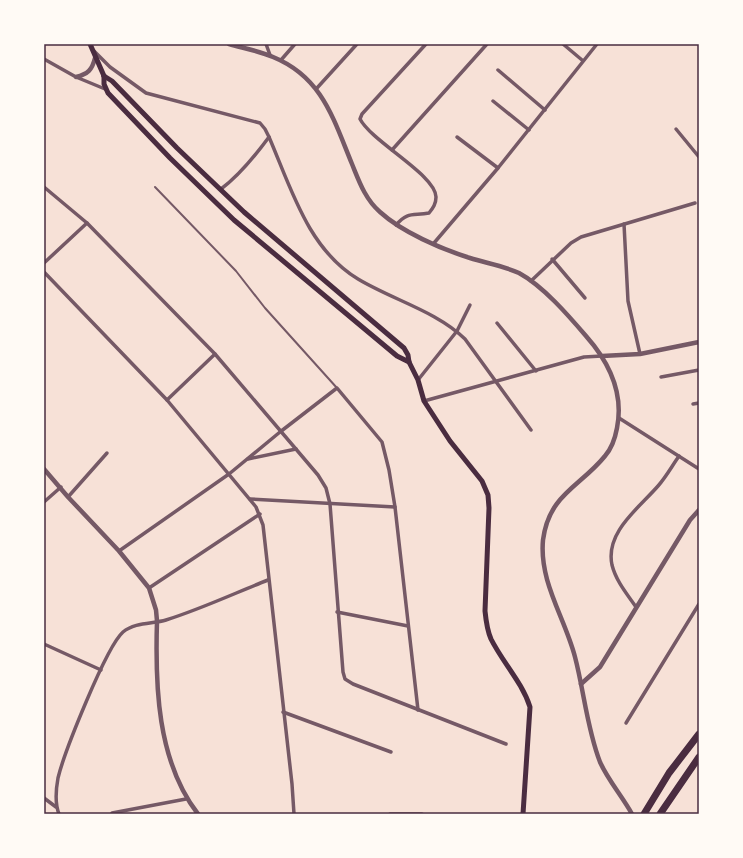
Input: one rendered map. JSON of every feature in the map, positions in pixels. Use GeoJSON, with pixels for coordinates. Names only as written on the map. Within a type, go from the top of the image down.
{"type":"FeatureCollection","features":[{"type":"Feature","properties":{"kind":"highway"},"geometry":{"type":"LineString","coordinates":[[644,814],[669,773],[699,734]]}},
{"type":"Feature","properties":{"kind":"highway"},"geometry":{"type":"LineString","coordinates":[[660,814],[699,757]]}},
{"type":"Feature","properties":{"kind":"main road"},"geometry":{"type":"LineString","coordinates":[[91,47],[104,76],[105,89],[170,158],[234,220],[397,356],[409,362]]}},
{"type":"Feature","properties":{"kind":"main road"},"geometry":{"type":"LineString","coordinates":[[104,76],[112,81],[244,212],[404,348],[418,380],[424,401],[450,441],[482,481],[488,495],[489,526],[485,611],[487,626],[491,639],[526,693],[530,707],[523,814]]}},
{"type":"Feature","properties":{"kind":"street"},"geometry":{"type":"LineString","coordinates":[[229,44],[281,60],[306,77],[317,88],[331,112],[367,196],[380,212],[396,225],[434,243],[466,256],[503,267],[531,281],[545,293],[587,336],[602,356],[616,385],[619,402],[619,418],[615,438],[604,458],[565,493],[555,505],[548,521],[544,539],[544,571],[573,650],[600,762],[632,814]]}},
{"type":"Feature","properties":{"kind":"street"},"geometry":{"type":"LineString","coordinates":[[266,44],[270,56]]}},
{"type":"Feature","properties":{"kind":"street"},"geometry":{"type":"LineString","coordinates":[[281,60],[295,44]]}},
{"type":"Feature","properties":{"kind":"street"},"geometry":{"type":"LineString","coordinates":[[317,88],[357,44]]}},
{"type":"Feature","properties":{"kind":"street"},"geometry":{"type":"LineString","coordinates":[[396,225],[403,216],[429,214],[435,206],[436,196],[432,186],[425,178],[376,137],[360,119],[362,114],[426,44]]}},
{"type":"Feature","properties":{"kind":"street"},"geometry":{"type":"LineString","coordinates":[[392,150],[487,44]]}},
{"type":"Feature","properties":{"kind":"street"},"geometry":{"type":"LineString","coordinates":[[563,44],[582,60]]}},
{"type":"Feature","properties":{"kind":"street"},"geometry":{"type":"LineString","coordinates":[[434,243],[498,168],[545,110],[582,60],[597,44]]}},
{"type":"Feature","properties":{"kind":"street"},"geometry":{"type":"LineString","coordinates":[[91,47],[110,67],[146,93],[260,123],[266,129],[305,221],[320,244],[338,264],[359,280],[443,322],[457,331],[465,339],[531,430]]}},
{"type":"Feature","properties":{"kind":"street"},"geometry":{"type":"LineString","coordinates":[[76,77],[89,72],[95,58]]}},
{"type":"Feature","properties":{"kind":"street"},"geometry":{"type":"LineString","coordinates":[[44,59],[76,77],[105,89]]}},
{"type":"Feature","properties":{"kind":"street"},"geometry":{"type":"LineString","coordinates":[[498,70],[545,110]]}},
{"type":"Feature","properties":{"kind":"street"},"geometry":{"type":"LineString","coordinates":[[493,101],[529,130]]}},
{"type":"Feature","properties":{"kind":"street"},"geometry":{"type":"LineString","coordinates":[[676,129],[699,157]]}},
{"type":"Feature","properties":{"kind":"street"},"geometry":{"type":"LineString","coordinates":[[220,189],[232,181],[269,137]]}},
{"type":"Feature","properties":{"kind":"street"},"geometry":{"type":"LineString","coordinates":[[457,137],[498,168]]}},
{"type":"Feature","properties":{"kind":"street"},"geometry":{"type":"LineString","coordinates":[[44,187],[87,223],[215,354],[318,475],[326,488],[330,504],[343,672],[346,680],[506,744]]}},
{"type":"Feature","properties":{"kind":"street"},"geometry":{"type":"LineString","coordinates":[[531,281],[552,259],[571,243],[581,237],[696,203]]}},
{"type":"Feature","properties":{"kind":"street"},"geometry":{"type":"LineString","coordinates":[[44,263],[87,223]]}},
{"type":"Feature","properties":{"kind":"street"},"geometry":{"type":"LineString","coordinates":[[624,224],[628,301],[640,354]]}},
{"type":"Feature","properties":{"kind":"street"},"geometry":{"type":"LineString","coordinates":[[552,259],[585,298]]}},
{"type":"Feature","properties":{"kind":"street"},"geometry":{"type":"LineString","coordinates":[[44,272],[167,400],[250,499],[260,514],[263,525],[292,784],[294,814]]}},
{"type":"Feature","properties":{"kind":"street"},"geometry":{"type":"LineString","coordinates":[[418,380],[457,331],[470,305]]}},
{"type":"Feature","properties":{"kind":"street"},"geometry":{"type":"LineString","coordinates":[[496,323],[536,371]]}},
{"type":"Feature","properties":{"kind":"street"},"geometry":{"type":"LineString","coordinates":[[424,401],[584,357],[640,354],[699,342]]}},
{"type":"Feature","properties":{"kind":"street"},"geometry":{"type":"LineString","coordinates":[[167,400],[215,354]]}},
{"type":"Feature","properties":{"kind":"street"},"geometry":{"type":"LineString","coordinates":[[661,377],[699,370]]}},
{"type":"Feature","properties":{"kind":"street"},"geometry":{"type":"LineString","coordinates":[[119,551],[229,474],[337,388],[382,442],[389,470],[395,507],[418,710]]}},
{"type":"Feature","properties":{"kind":"street"},"geometry":{"type":"LineString","coordinates":[[693,404],[699,403]]}},
{"type":"Feature","properties":{"kind":"street"},"geometry":{"type":"LineString","coordinates":[[619,418],[699,469]]}},
{"type":"Feature","properties":{"kind":"street"},"geometry":{"type":"LineString","coordinates":[[247,459],[296,449]]}},
{"type":"Feature","properties":{"kind":"street"},"geometry":{"type":"LineString","coordinates":[[68,497],[108,453]]}},
{"type":"Feature","properties":{"kind":"street"},"geometry":{"type":"LineString","coordinates":[[636,607],[617,579],[612,564],[611,549],[626,521],[657,486],[679,456]]}},
{"type":"Feature","properties":{"kind":"street"},"geometry":{"type":"LineString","coordinates":[[44,469],[119,551],[149,588],[156,610],[157,689],[162,721],[169,752],[186,799],[198,814]]}},
{"type":"Feature","properties":{"kind":"street"},"geometry":{"type":"LineString","coordinates":[[44,502],[61,487]]}},
{"type":"Feature","properties":{"kind":"street"},"geometry":{"type":"LineString","coordinates":[[250,499],[395,507]]}},
{"type":"Feature","properties":{"kind":"street"},"geometry":{"type":"LineString","coordinates":[[581,684],[600,667],[690,520],[699,510]]}},
{"type":"Feature","properties":{"kind":"street"},"geometry":{"type":"LineString","coordinates":[[149,588],[260,514]]}},
{"type":"Feature","properties":{"kind":"street"},"geometry":{"type":"LineString","coordinates":[[59,814],[56,807],[58,778],[74,733],[101,670],[116,642],[124,631],[135,626],[165,620],[268,580]]}},
{"type":"Feature","properties":{"kind":"street"},"geometry":{"type":"LineString","coordinates":[[626,723],[699,604]]}},
{"type":"Feature","properties":{"kind":"street"},"geometry":{"type":"LineString","coordinates":[[338,612],[408,626]]}},
{"type":"Feature","properties":{"kind":"street"},"geometry":{"type":"LineString","coordinates":[[44,644],[101,670]]}},
{"type":"Feature","properties":{"kind":"street"},"geometry":{"type":"LineString","coordinates":[[283,712],[391,752]]}},
{"type":"Feature","properties":{"kind":"street"},"geometry":{"type":"LineString","coordinates":[[44,798],[56,807]]}},
{"type":"Feature","properties":{"kind":"street"},"geometry":{"type":"LineString","coordinates":[[112,813],[186,799]]}},
{"type":"Feature","properties":{"kind":"street"},"geometry":{"type":"LineString","coordinates":[[390,814],[422,814]]}},
{"type":"Feature","properties":{"kind":"lane"},"geometry":{"type":"LineString","coordinates":[[155,187],[236,271],[265,308],[337,388]]}}]}
